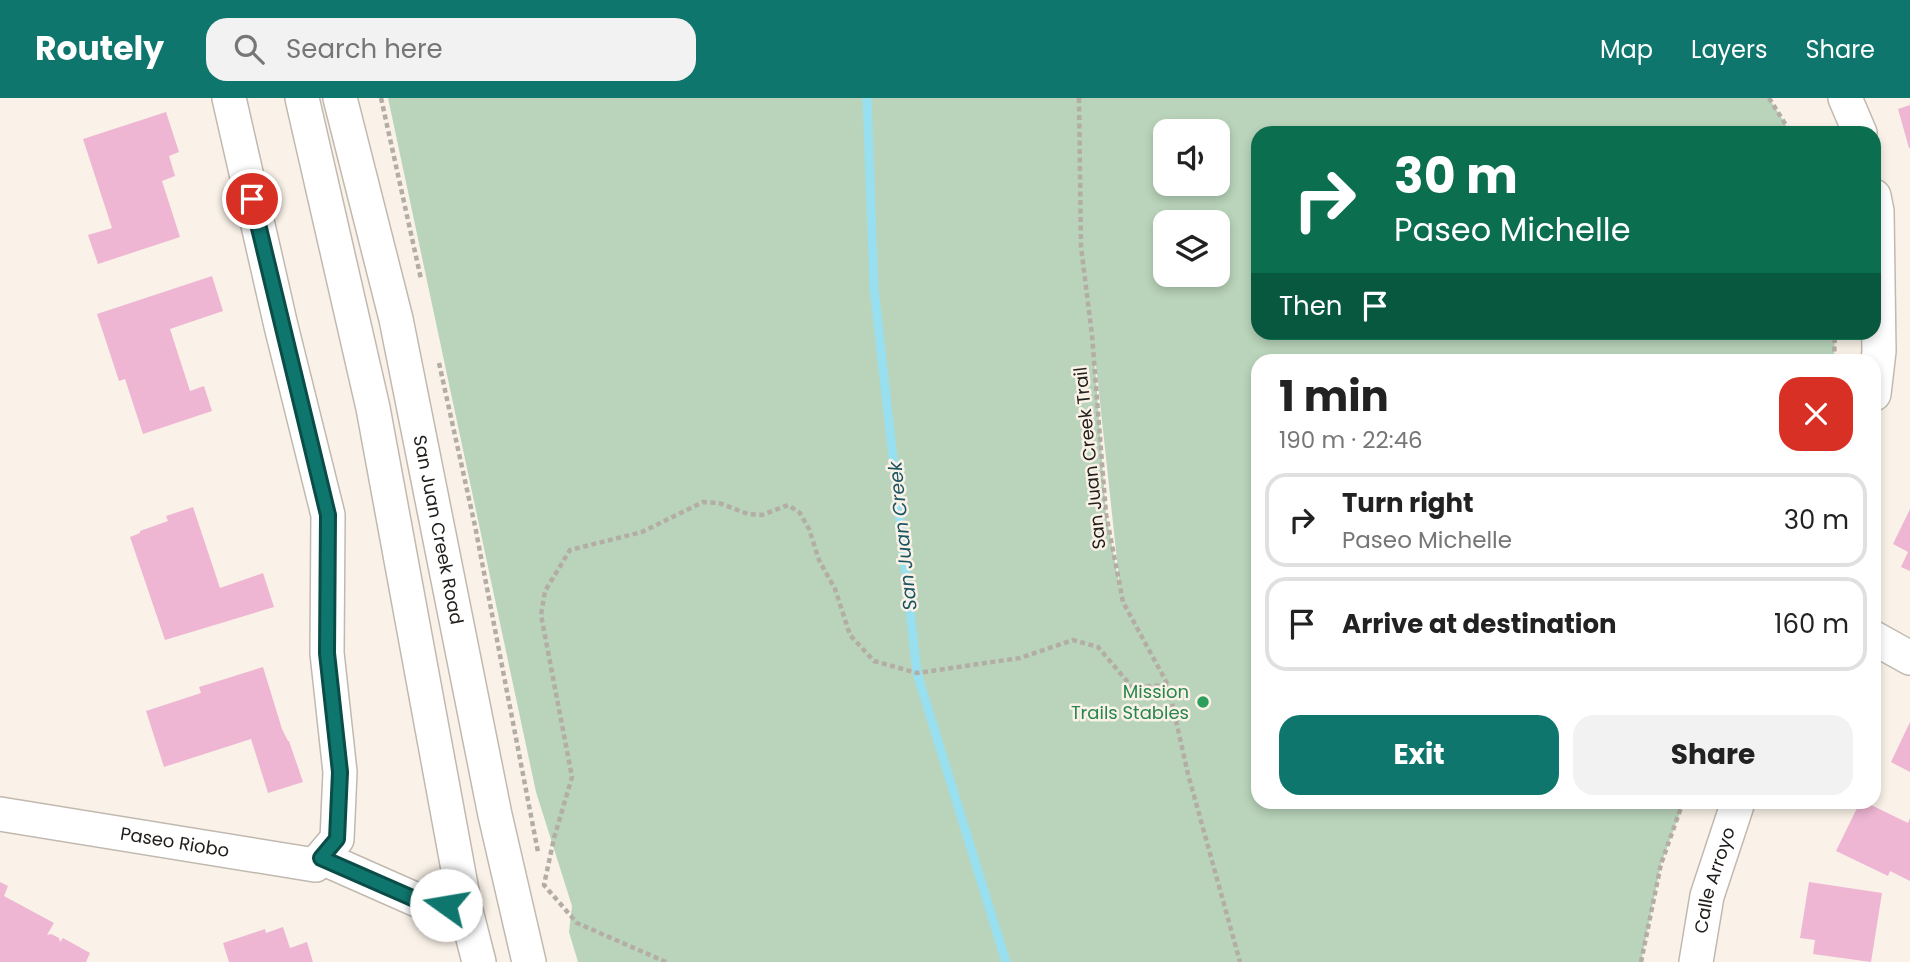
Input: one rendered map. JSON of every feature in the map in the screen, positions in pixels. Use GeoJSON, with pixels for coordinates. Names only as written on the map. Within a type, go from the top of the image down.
{"type":"FeatureCollection","features":[{"type":"Feature","properties":{"kind":"street"},"geometry":{"type":"LineString","coordinates":[[229,98],[328,515],[327,653],[340,772],[329,848],[426,904],[465,907]]}},
{"type":"Feature","properties":{"kind":"street"},"geometry":{"type":"LineString","coordinates":[[302,98],[373,408],[465,907],[479,962]]}},
{"type":"Feature","properties":{"kind":"street","name":"San Juan Creek Road"},"geometry":{"type":"LineString","coordinates":[[340,98],[397,319],[495,815],[530,962]]}},
{"type":"Feature","properties":{"kind":"street"},"geometry":{"type":"LineString","coordinates":[[1844,98],[1857,126]]}},
{"type":"Feature","properties":{"kind":"street"},"geometry":{"type":"LineString","coordinates":[[1881,642],[1910,658]]}},
{"type":"Feature","properties":{"kind":"street","name":"Calle Arroyo"},"geometry":{"type":"LineString","coordinates":[[1696,962],[1707,896],[1736,809]]}},
{"type":"Feature","properties":{"kind":"street","name":"Paseo Riobo"},"geometry":{"type":"LineString","coordinates":[[0,814],[315,865],[329,848]]}},
{"type":"Feature","properties":{"kind":"path"},"geometry":{"type":"LineString","coordinates":[[381,98],[422,285]]}},
{"type":"Feature","properties":{"kind":"path","name":"San Juan Creek Trail"},"geometry":{"type":"LineString","coordinates":[[1079,98],[1081,247],[1092,335],[1106,514],[1122,602],[1168,685],[1188,774],[1240,962]]}},
{"type":"Feature","properties":{"kind":"path"},"geometry":{"type":"LineString","coordinates":[[1769,98],[1787,126]]}},
{"type":"Feature","properties":{"kind":"path"},"geometry":{"type":"LineString","coordinates":[[437,352],[475,526],[539,858]]}},
{"type":"Feature","properties":{"kind":"path"},"geometry":{"type":"LineString","coordinates":[[544,884],[572,777],[541,615],[545,591],[570,550],[642,532],[703,502],[719,503],[748,514],[762,515],[788,505],[800,513],[819,560],[835,589],[850,635],[874,661],[917,673],[1020,658],[1073,640],[1098,647],[1132,687],[1168,685]]}},
{"type":"Feature","properties":{"kind":"path"},"geometry":{"type":"LineString","coordinates":[[1641,962],[1661,863],[1680,809]]}},
{"type":"Feature","properties":{"kind":"path"},"geometry":{"type":"LineString","coordinates":[[542,871],[546,895]]}},
{"type":"Feature","properties":{"kind":"path"},"geometry":{"type":"LineString","coordinates":[[544,884],[577,923],[666,962]]}},
{"type":"Feature","properties":{"kind":"green space"},"geometry":{"type":"Polygon","coordinates":[[[388,98],[1769,98],[1787,126],[1251,126],[1251,340],[1835,340],[1834,354],[1251,354],[1251,809],[1681,809],[1661,864],[1641,962],[578,962],[569,932],[572,906],[536,792],[388,98]],[[1096,365],[1106,514],[1120,588],[1096,365]]]}},
{"type":"Feature","properties":{"kind":"building"},"geometry":{"type":"Polygon","coordinates":[[[1910,105],[1910,148],[1909,148],[1898,109],[1910,105]]]}},
{"type":"Feature","properties":{"kind":"building"},"geometry":{"type":"Polygon","coordinates":[[[166,112],[179,152],[169,156],[175,176],[162,181],[180,237],[98,264],[88,235],[112,228],[83,139],[166,112]]]}},
{"type":"Feature","properties":{"kind":"building"},"geometry":{"type":"Polygon","coordinates":[[[212,276],[223,311],[170,329],[190,391],[204,386],[212,411],[143,434],[125,379],[119,381],[97,314],[212,276]]]}},
{"type":"Feature","properties":{"kind":"building"},"geometry":{"type":"Polygon","coordinates":[[[193,507],[220,588],[263,573],[274,607],[165,640],[130,537],[168,521],[166,516],[193,507]]]}},
{"type":"Feature","properties":{"kind":"building"},"geometry":{"type":"Polygon","coordinates":[[[1910,509],[1910,571],[1901,567],[1908,552],[1893,544],[1910,509]]]}},
{"type":"Feature","properties":{"kind":"building"},"geometry":{"type":"Polygon","coordinates":[[[263,667],[282,729],[303,782],[268,793],[251,739],[164,767],[146,711],[201,693],[199,687],[263,667]]]}},
{"type":"Feature","properties":{"kind":"building"},"geometry":{"type":"Polygon","coordinates":[[[1910,722],[1910,772],[1891,762],[1910,722]]]}},
{"type":"Feature","properties":{"kind":"building"},"geometry":{"type":"Polygon","coordinates":[[[1857,809],[1879,809],[1908,823],[1910,818],[1910,881],[1890,871],[1888,876],[1836,851],[1857,809]]]}},
{"type":"Feature","properties":{"kind":"building"},"geometry":{"type":"Polygon","coordinates":[[[0,882],[8,886],[4,896],[54,923],[47,935],[59,938],[60,942],[63,938],[90,953],[86,962],[0,962],[0,882]]]}},
{"type":"Feature","properties":{"kind":"building"},"geometry":{"type":"Polygon","coordinates":[[[1809,882],[1882,893],[1871,962],[1813,954],[1815,940],[1800,938],[1809,882]]]}},
{"type":"Feature","properties":{"kind":"building"},"geometry":{"type":"Polygon","coordinates":[[[283,927],[290,948],[307,942],[313,962],[229,962],[223,943],[265,929],[266,933],[283,927]]]}},
{"type":"Feature","properties":{"kind":"waterway","name":"San Juan Creek"},"geometry":{"type":"LineString","coordinates":[[867,98],[874,288],[917,673],[1006,962]]}},
{"type":"Feature","properties":{"kind":"place","name":"Mission Trails Stables"},"geometry":{"type":"Point","coordinates":[1203,702]}},
{"type":"Feature","properties":{"kind":"route"},"geometry":{"type":"LineString","coordinates":[[252,199],[328,515],[327,653],[340,772],[337,839],[321,858],[426,904],[446,905]]}}]}
